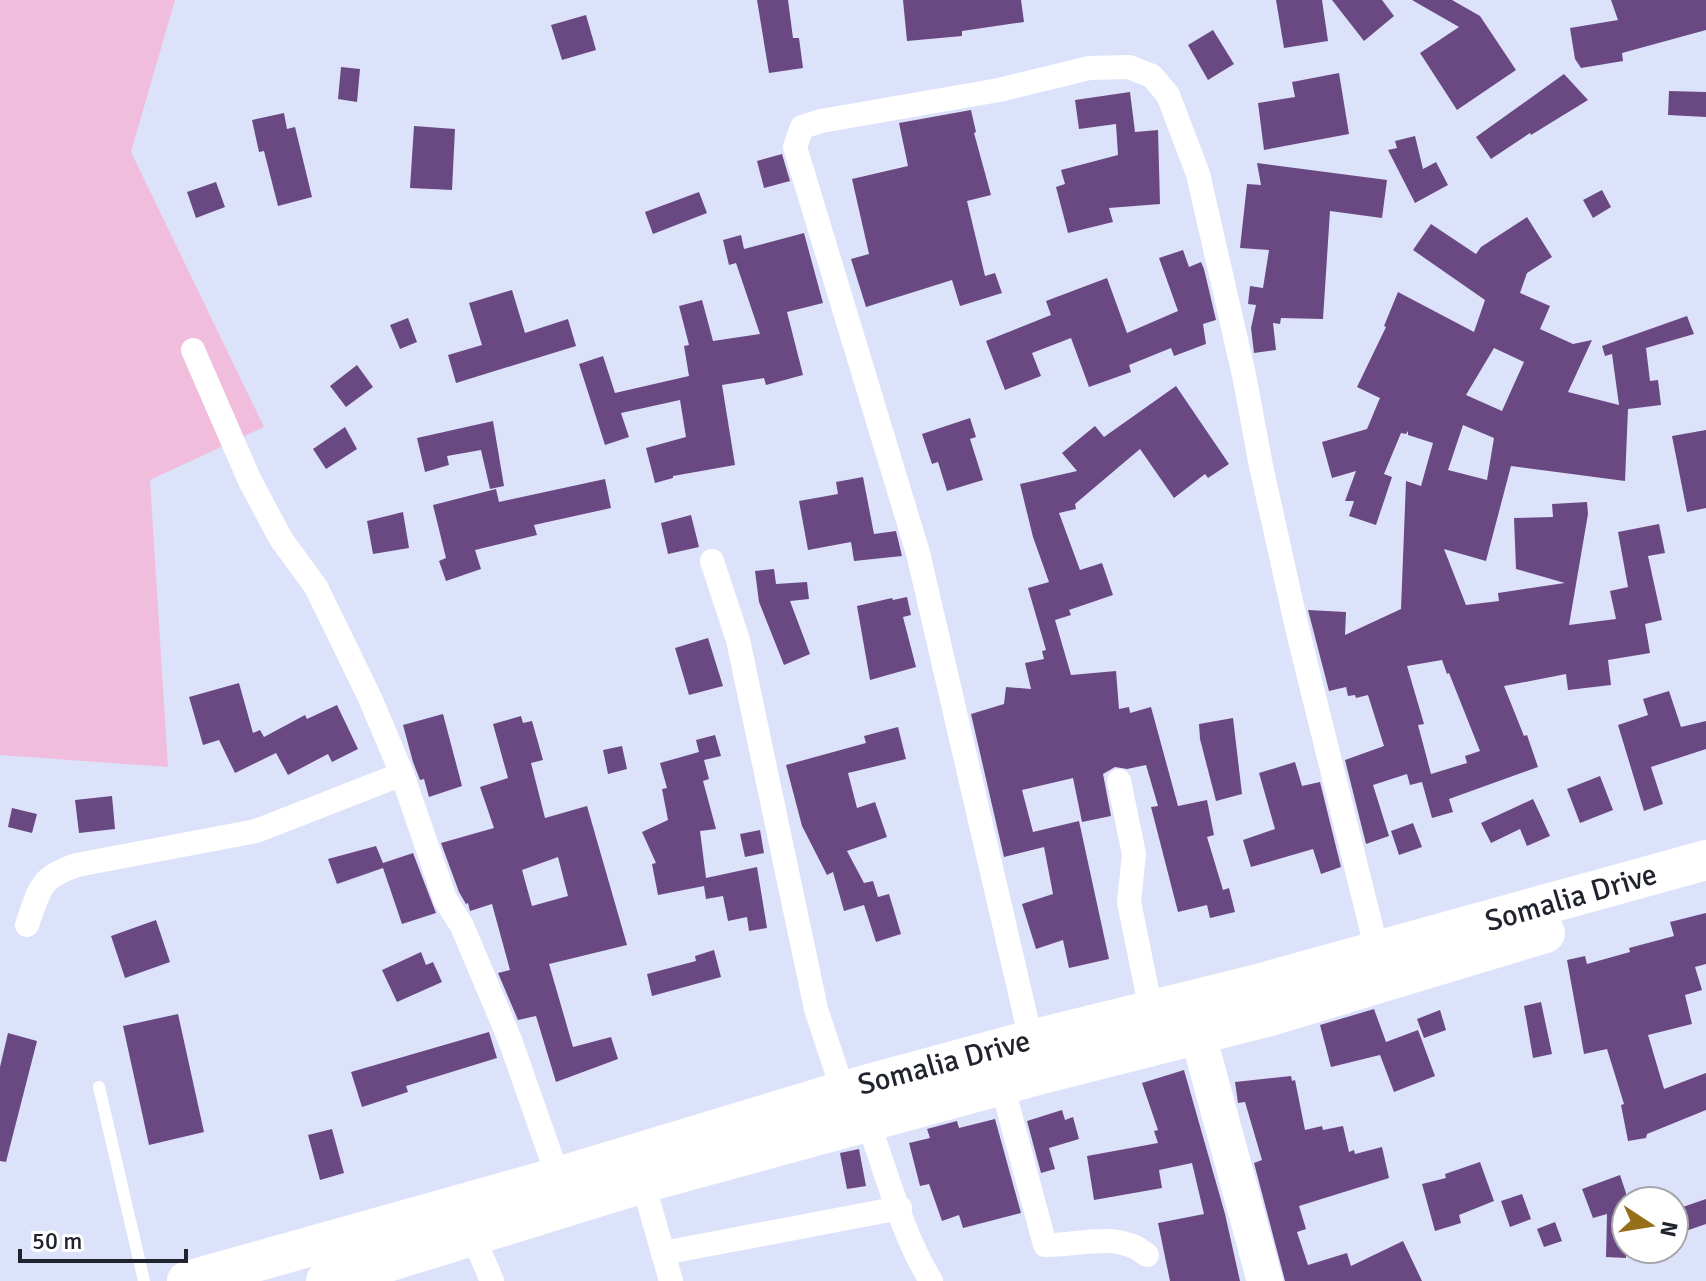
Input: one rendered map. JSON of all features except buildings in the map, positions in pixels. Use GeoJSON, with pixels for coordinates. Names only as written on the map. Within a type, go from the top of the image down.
{"type":"FeatureCollection","features":[{"type":"Feature","properties":{"kind":"main road","name":"Somalia Drive"},"geometry":{"type":"LineString","coordinates":[[350,1267],[558,1177],[843,1091],[1377,951],[1706,860]]}},
{"type":"Feature","properties":{"kind":"main road","name":"Somalia Drive"},"geometry":{"type":"LineString","coordinates":[[187,1281],[350,1267],[473,1236],[643,1183],[1270,1016],[1706,886]]}},
{"type":"Feature","properties":{"kind":"street"},"geometry":{"type":"LineString","coordinates":[[1031,1040],[918,553],[795,147],[802,127],[821,121],[999,90],[1089,68],[1129,67],[1152,76],[1168,95],[1198,174],[1294,612],[1377,951]]}},
{"type":"Feature","properties":{"kind":"street"},"geometry":{"type":"LineString","coordinates":[[193,350],[250,481],[281,539],[316,587],[370,698],[402,774],[445,899],[462,926],[510,1040],[558,1177]]}},
{"type":"Feature","properties":{"kind":"street"},"geometry":{"type":"LineString","coordinates":[[712,561],[738,640],[816,1009],[843,1091]]}},
{"type":"Feature","properties":{"kind":"street"},"geometry":{"type":"LineString","coordinates":[[27,925],[41,885],[55,872],[77,865],[256,831],[402,774]]}},
{"type":"Feature","properties":{"kind":"street"},"geometry":{"type":"LineString","coordinates":[[1119,781],[1134,854],[1129,902],[1151,1010]]}},
{"type":"Feature","properties":{"kind":"street"},"geometry":{"type":"LineString","coordinates":[[1198,1035],[1265,1281]]}},
{"type":"Feature","properties":{"kind":"street"},"geometry":{"type":"LineString","coordinates":[[1002,1085],[1045,1245],[1110,1241],[1136,1246],[1147,1255]]}},
{"type":"Feature","properties":{"kind":"street"},"geometry":{"type":"LineString","coordinates":[[868,1122],[900,1208],[908,1241],[931,1281]]}},
{"type":"Feature","properties":{"kind":"street"},"geometry":{"type":"LineString","coordinates":[[643,1183],[671,1281]]}},
{"type":"Feature","properties":{"kind":"street"},"geometry":{"type":"LineString","coordinates":[[663,1253],[900,1208]]}},
{"type":"Feature","properties":{"kind":"street"},"geometry":{"type":"LineString","coordinates":[[473,1236],[492,1281]]}},
{"type":"Feature","properties":{"kind":"lane"},"geometry":{"type":"LineString","coordinates":[[99,1087],[144,1281]]}},
{"type":"Feature","properties":{"kind":"shaded area"},"geometry":{"type":"Polygon","coordinates":[[[0,0],[175,0],[131,152],[264,427],[150,480],[168,767],[0,755],[0,0]]]}}]}
